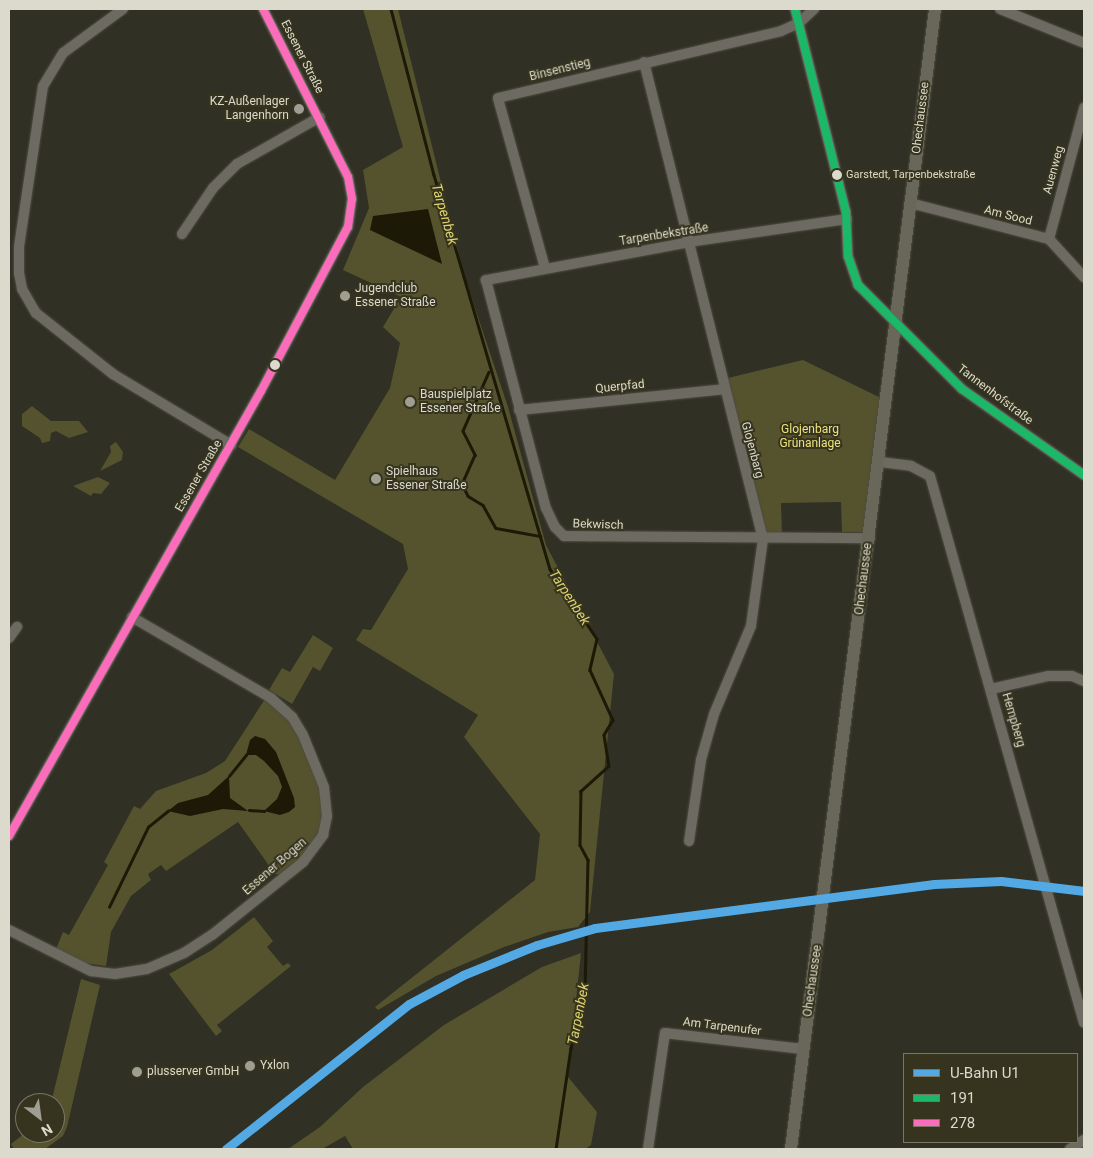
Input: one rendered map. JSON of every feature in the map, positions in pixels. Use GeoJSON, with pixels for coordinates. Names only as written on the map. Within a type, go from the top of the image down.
{"type":"FeatureCollection","features":[{"type":"Feature","properties":{"kind":"main road","name":"Ohechaussee"},"geometry":{"type":"LineString","coordinates":[[791,1149],[880,462],[935,9]]}},
{"type":"Feature","properties":{"kind":"street"},"geometry":{"type":"LineString","coordinates":[[123,9],[63,53],[43,86],[19,247],[18,272],[22,289],[36,313],[105,369],[231,445]]}},
{"type":"Feature","properties":{"kind":"street","name":"Essener Straße"},"geometry":{"type":"LineString","coordinates":[[9,836],[231,445],[340,246],[350,220],[352,199],[348,177],[320,117],[263,9]]}},
{"type":"Feature","properties":{"kind":"street","name":"Tannenhofstraße"},"geometry":{"type":"LineString","coordinates":[[795,9],[847,219],[848,256],[858,285],[962,389],[1084,475]]}},
{"type":"Feature","properties":{"kind":"street","name":"Binsenstieg"},"geometry":{"type":"LineString","coordinates":[[545,268],[498,98],[781,31],[798,23],[814,9]]}},
{"type":"Feature","properties":{"kind":"street"},"geometry":{"type":"LineString","coordinates":[[1000,9],[1011,11],[1084,43]]}},
{"type":"Feature","properties":{"kind":"street","name":"Glojenbarg"},"geometry":{"type":"LineString","coordinates":[[644,62],[725,377],[724,389],[763,539],[751,626],[714,714],[701,760],[689,841]]}},
{"type":"Feature","properties":{"kind":"street","name":"Auenweg"},"geometry":{"type":"LineString","coordinates":[[1048,239],[1084,108]]}},
{"type":"Feature","properties":{"kind":"street"},"geometry":{"type":"LineString","coordinates":[[182,234],[213,188],[237,164],[320,117]]}},
{"type":"Feature","properties":{"kind":"street","name":"Am Sood"},"geometry":{"type":"LineString","coordinates":[[910,203],[1048,239]]}},
{"type":"Feature","properties":{"kind":"street","name":"Tarpenbekstraße"},"geometry":{"type":"LineString","coordinates":[[486,280],[690,242],[847,219]]}},
{"type":"Feature","properties":{"kind":"street"},"geometry":{"type":"LineString","coordinates":[[1048,239],[1084,277]]}},
{"type":"Feature","properties":{"kind":"street","name":"Bekwisch"},"geometry":{"type":"LineString","coordinates":[[486,280],[546,508],[555,527],[564,536],[763,539],[870,538]]}},
{"type":"Feature","properties":{"kind":"street","name":"Querpfad"},"geometry":{"type":"LineString","coordinates":[[519,410],[724,389]]}},
{"type":"Feature","properties":{"kind":"street","name":"Hempberg"},"geometry":{"type":"LineString","coordinates":[[880,462],[911,466],[930,476],[1042,868],[1049,901],[1084,1023]]}},
{"type":"Feature","properties":{"kind":"street","name":"Essener Bogen"},"geometry":{"type":"LineString","coordinates":[[9,930],[91,970],[115,974],[147,969],[184,954],[212,935],[303,862],[323,835],[327,816],[324,787],[303,735],[292,717],[271,698],[132,617]]}},
{"type":"Feature","properties":{"kind":"street"},"geometry":{"type":"LineString","coordinates":[[9,638],[17,627]]}},
{"type":"Feature","properties":{"kind":"street"},"geometry":{"type":"LineString","coordinates":[[991,689],[1048,676],[1072,676],[1084,681]]}},
{"type":"Feature","properties":{"kind":"street","name":"Am Tarpenufer"},"geometry":{"type":"LineString","coordinates":[[648,1149],[665,1032],[804,1049]]}},
{"type":"Feature","properties":{"kind":"street"},"geometry":{"type":"LineString","coordinates":[[1070,1149],[1084,1140]]}},
{"type":"Feature","properties":{"kind":"green space"},"geometry":{"type":"Polygon","coordinates":[[[363,9],[398,9],[464,275],[508,407],[546,545],[614,674],[590,912],[578,927],[548,932],[504,947],[436,976],[378,1010],[375,1007],[535,880],[540,834],[464,737],[478,715],[356,640],[363,629],[371,630],[408,569],[403,544],[238,447],[249,429],[335,480],[390,388],[400,343],[383,327],[401,297],[343,270],[369,208],[363,170],[403,147],[363,9]]]}},
{"type":"Feature","properties":{"kind":"green space","name":"Glojenbarg Grünanlage"},"geometry":{"type":"Polygon","coordinates":[[[803,360],[883,399],[866,532],[842,532],[841,502],[781,503],[782,534],[766,534],[728,378],[803,360]]]}},
{"type":"Feature","properties":{"kind":"green space"},"geometry":{"type":"Polygon","coordinates":[[[32,406],[51,421],[79,421],[88,432],[69,438],[56,431],[51,433],[50,441],[42,443],[40,438],[22,426],[22,414],[32,406]]]}},
{"type":"Feature","properties":{"kind":"green space"},"geometry":{"type":"Polygon","coordinates":[[[116,442],[123,452],[122,460],[100,471],[111,452],[110,446],[116,442]]]}},
{"type":"Feature","properties":{"kind":"green space"},"geometry":{"type":"Polygon","coordinates":[[[98,477],[110,483],[101,494],[93,493],[91,496],[73,486],[98,477]]]}},
{"type":"Feature","properties":{"kind":"green space"},"geometry":{"type":"Polygon","coordinates":[[[313,635],[333,648],[320,671],[313,667],[292,704],[269,690],[282,668],[290,672],[313,635]]]}},
{"type":"Feature","properties":{"kind":"green space"},"geometry":{"type":"Polygon","coordinates":[[[265,699],[289,719],[320,788],[323,816],[319,833],[301,858],[281,874],[275,874],[238,822],[166,871],[161,865],[148,874],[151,880],[131,896],[111,932],[106,966],[84,963],[56,949],[63,932],[69,935],[108,865],[104,862],[134,806],[140,809],[156,791],[206,773],[225,761],[265,699]]]}},
{"type":"Feature","properties":{"kind":"green space"},"geometry":{"type":"Polygon","coordinates":[[[254,917],[273,941],[267,947],[283,966],[288,963],[291,966],[217,1025],[222,1031],[216,1036],[169,974],[212,950],[254,917]]]}},
{"type":"Feature","properties":{"kind":"green space"},"geometry":{"type":"Polygon","coordinates":[[[581,953],[568,1077],[597,1112],[591,1145],[585,1149],[353,1149],[345,1136],[322,1149],[288,1149],[320,1127],[363,1087],[444,1025],[542,967],[581,953]]]}},
{"type":"Feature","properties":{"kind":"green space"},"geometry":{"type":"Polygon","coordinates":[[[81,979],[100,985],[65,1132],[65,1093],[53,1093],[81,979]]]}},
{"type":"Feature","properties":{"kind":"green space"},"geometry":{"type":"Polygon","coordinates":[[[15,1141],[15,1143],[53,1143],[45,1149],[14,1149],[11,1144],[15,1141]]]}},
{"type":"Feature","properties":{"kind":"shaded area"},"geometry":{"type":"Polygon","coordinates":[[[428,209],[442,264],[370,230],[373,216],[428,209]]]}},
{"type":"Feature","properties":{"kind":"shaded area"},"geometry":{"type":"Polygon","coordinates":[[[255,736],[265,739],[276,752],[294,798],[295,807],[289,812],[280,815],[264,811],[277,799],[282,787],[278,776],[264,761],[256,755],[246,755],[250,740],[255,736]]]}},
{"type":"Feature","properties":{"kind":"shaded area"},"geometry":{"type":"Polygon","coordinates":[[[229,776],[230,798],[248,811],[223,809],[190,816],[168,811],[178,803],[208,795],[229,776]]]}},
{"type":"Feature","properties":{"kind":"waterway","name":"Tarpenbek"},"geometry":{"type":"LineString","coordinates":[[391,9],[434,175],[550,569],[597,639],[590,670],[613,720],[604,735],[609,766],[581,791],[580,845],[588,860],[585,992],[571,1048],[556,1149]]}},
{"type":"Feature","properties":{"kind":"waterway"},"geometry":{"type":"LineString","coordinates":[[489,372],[463,431],[475,455],[462,484],[468,496],[483,505],[496,528],[540,536]]}},
{"type":"Feature","properties":{"kind":"waterway"},"geometry":{"type":"LineString","coordinates":[[229,776],[246,755]]}},
{"type":"Feature","properties":{"kind":"waterway"},"geometry":{"type":"LineString","coordinates":[[249,810],[264,811]]}},
{"type":"Feature","properties":{"kind":"waterway"},"geometry":{"type":"LineString","coordinates":[[109,907],[148,827],[168,811]]}},
{"type":"Feature","properties":{"kind":"metro line","name":"U1"},"geometry":{"type":"LineString","coordinates":[[226,1149],[409,1004],[463,975],[537,945],[595,928],[934,884],[1001,881],[1084,891]]}},
{"type":"Feature","properties":{"kind":"transit line","name":"278"},"geometry":{"type":"LineString","coordinates":[[9,836],[261,391],[348,227],[352,199],[348,177],[263,9]]}},
{"type":"Feature","properties":{"kind":"transit line","name":"191"},"geometry":{"type":"LineString","coordinates":[[795,9],[846,212],[848,256],[858,285],[962,389],[1084,475]]}},
{"type":"Feature","properties":{"kind":"place","name":"KZ-Außenlager Langenhorn"},"geometry":{"type":"Point","coordinates":[299,109]}},
{"type":"Feature","properties":{"kind":"place","name":"Garstedt, Tarpenbekstraße"},"geometry":{"type":"Point","coordinates":[837,175]}},
{"type":"Feature","properties":{"kind":"place","name":"Jugendclub Essener Straße"},"geometry":{"type":"Point","coordinates":[345,296]}},
{"type":"Feature","properties":{"kind":"place","name":"Bauspielplatz Essener Straße"},"geometry":{"type":"Point","coordinates":[410,402]}},
{"type":"Feature","properties":{"kind":"place","name":"Spielhaus Essener Straße"},"geometry":{"type":"Point","coordinates":[376,479]}},
{"type":"Feature","properties":{"kind":"place","name":"Yxlon"},"geometry":{"type":"Point","coordinates":[250,1066]}},
{"type":"Feature","properties":{"kind":"place","name":"plusserver GmbH"},"geometry":{"type":"Point","coordinates":[137,1072]}}]}
